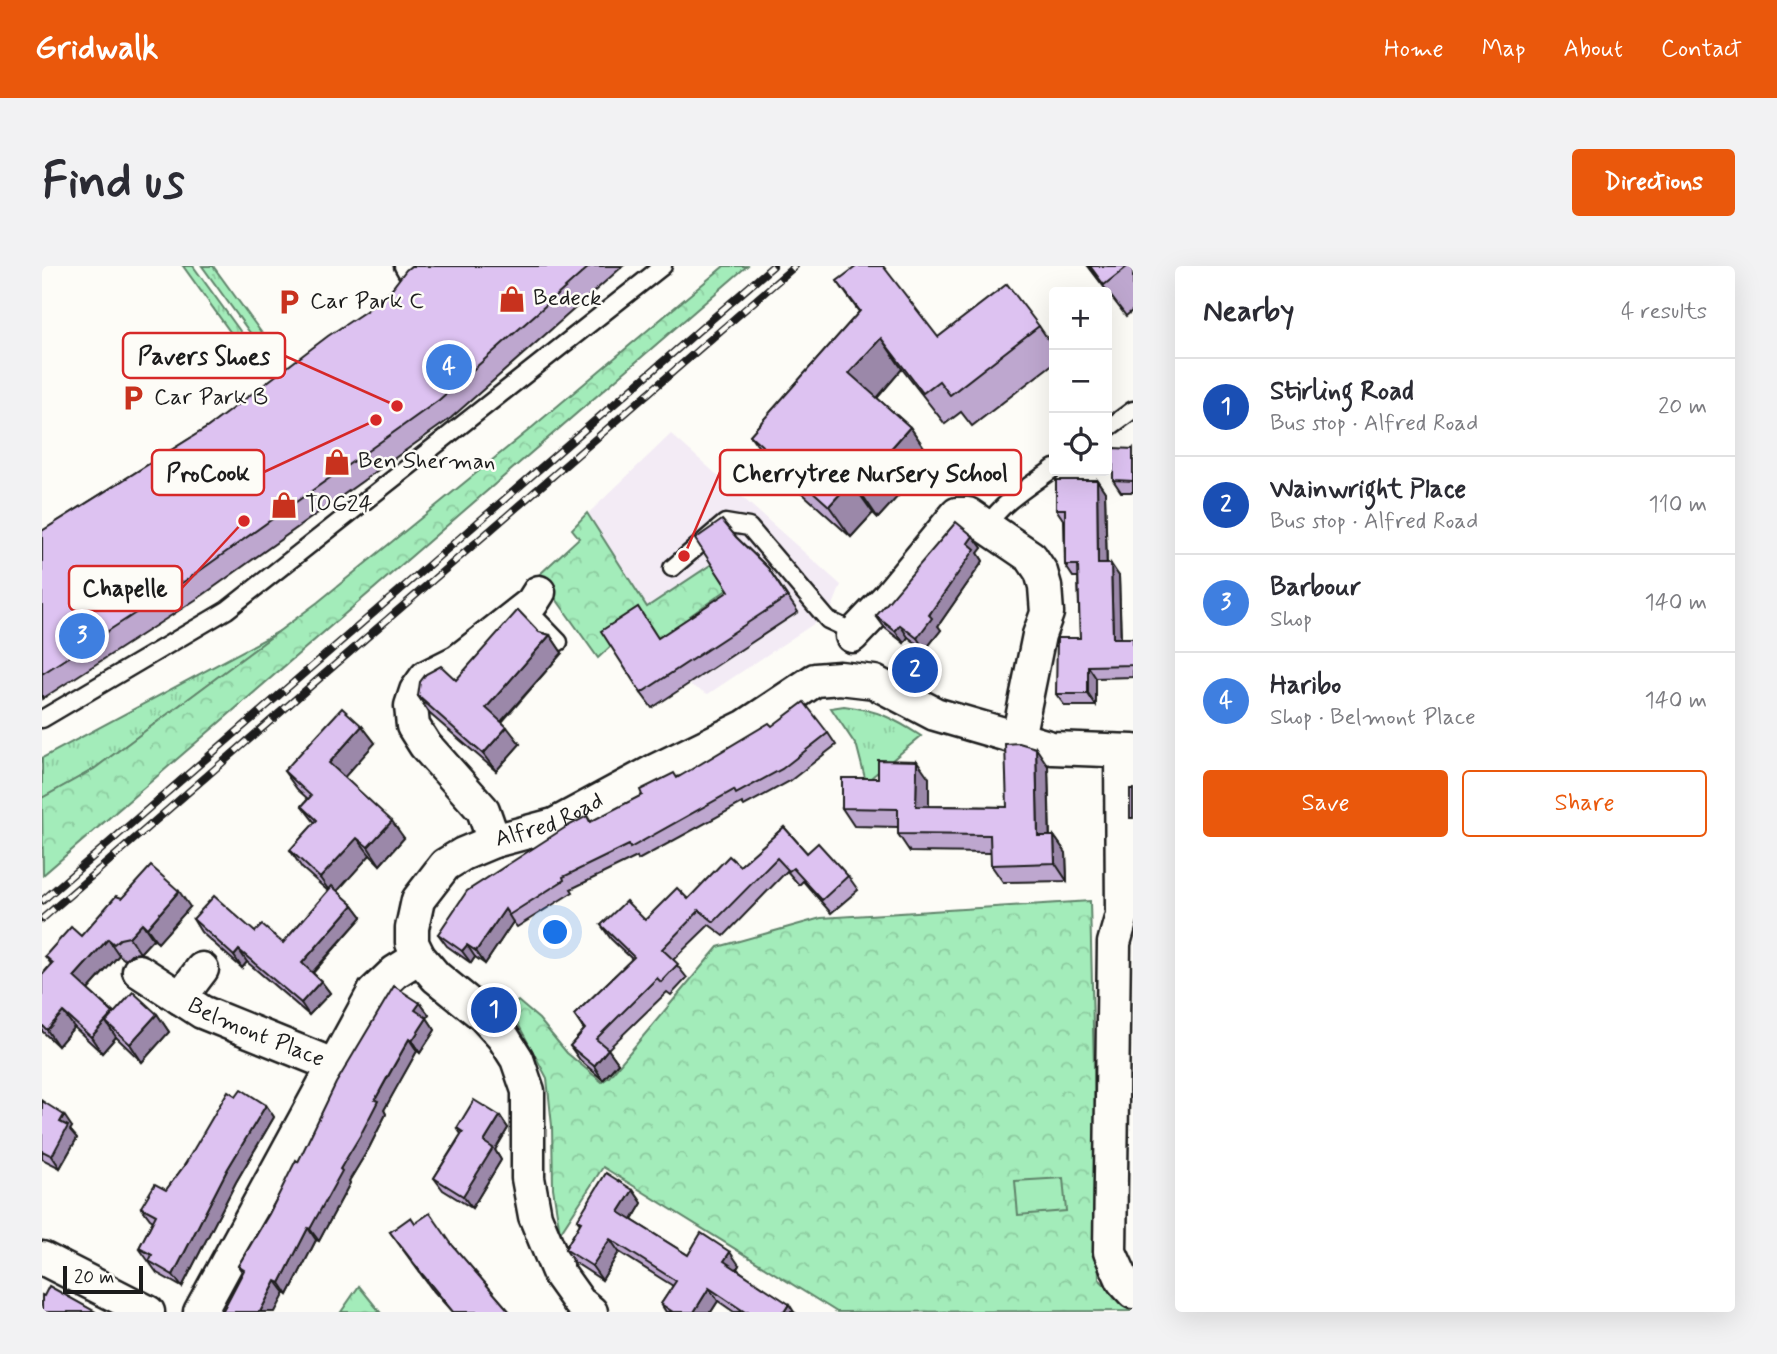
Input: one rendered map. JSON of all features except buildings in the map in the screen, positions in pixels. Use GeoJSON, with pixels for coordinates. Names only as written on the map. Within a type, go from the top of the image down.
{"type":"FeatureCollection","features":[{"type":"Feature","properties":{"kind":"street"},"geometry":{"type":"LineString","coordinates":[[852,636],[888,598],[957,514],[968,514],[1031,557],[1041,572],[1045,586],[1047,613],[1039,635],[1018,738]]}},
{"type":"Feature","properties":{"kind":"street"},"geometry":{"type":"LineString","coordinates":[[494,841],[483,810],[425,745],[413,726],[411,706],[416,691],[426,677],[458,661],[533,600]]}},
{"type":"Feature","properties":{"kind":"street","name":"Alfred Road"},"geometry":{"type":"LineString","coordinates":[[419,957],[412,943],[418,900],[445,865],[494,841],[554,825],[656,770],[746,726],[815,680],[840,678],[874,682],[935,714],[1052,748],[1127,751]]}},
{"type":"Feature","properties":{"kind":"street"},"geometry":{"type":"LineString","coordinates":[[1127,751],[1122,915],[1114,943],[1110,1252],[1123,1280],[1133,1292]]}},
{"type":"Feature","properties":{"kind":"street"},"geometry":{"type":"LineString","coordinates":[[200,1312],[374,992],[395,972],[419,957],[436,977],[483,1015],[503,1037],[517,1059],[528,1091],[528,1178],[535,1216],[559,1273],[579,1301],[591,1312]]}},
{"type":"Feature","properties":{"kind":"street","name":"Belmont Place"},"geometry":{"type":"LineString","coordinates":[[180,998],[202,969]]}},
{"type":"Feature","properties":{"kind":"street","name":"Belmont Place"},"geometry":{"type":"LineString","coordinates":[[139,971],[202,1012],[333,1065]]}},
{"type":"Feature","properties":{"kind":"street"},"geometry":{"type":"LineString","coordinates":[[42,1258],[148,1312]]}},
{"type":"Feature","properties":{"kind":"lane"},"geometry":{"type":"LineString","coordinates":[[395,301],[411,280],[403,266]]}},
{"type":"Feature","properties":{"kind":"lane"},"geometry":{"type":"LineString","coordinates":[[42,719],[227,610],[663,266]]}},
{"type":"Feature","properties":{"kind":"lane"},"geometry":{"type":"LineString","coordinates":[[1112,425],[1133,410]]}},
{"type":"Feature","properties":{"kind":"lane"},"geometry":{"type":"LineString","coordinates":[[986,527],[994,514],[1009,500],[1049,472]]}},
{"type":"Feature","properties":{"kind":"lane"},"geometry":{"type":"LineString","coordinates":[[673,568],[725,523],[749,527],[828,620],[841,625],[852,636]]}},
{"type":"Feature","properties":{"kind":"lane"},"geometry":{"type":"LineString","coordinates":[[533,600],[559,642]]}},
{"type":"Feature","properties":{"kind":"shaded area"},"geometry":{"type":"Polygon","coordinates":[[[671,434],[841,585],[830,613],[708,694],[611,646],[598,658],[539,575],[579,538],[572,529],[671,434]]]}},
{"type":"Feature","properties":{"kind":"green space"},"geometry":{"type":"Polygon","coordinates":[[[183,266],[193,266],[253,349],[246,354],[183,266]]]}},
{"type":"Feature","properties":{"kind":"green space"},"geometry":{"type":"Polygon","coordinates":[[[202,266],[213,266],[261,332],[263,335],[256,341],[202,266]]]}},
{"type":"Feature","properties":{"kind":"green space"},"geometry":{"type":"Polygon","coordinates":[[[724,266],[747,266],[43,875],[42,798],[94,769],[318,602],[724,266]]]}},
{"type":"Feature","properties":{"kind":"green space"},"geometry":{"type":"Polygon","coordinates":[[[587,513],[647,607],[712,564],[728,589],[690,616],[701,631],[611,646],[598,658],[539,575],[579,538],[572,529],[587,513]]]}},
{"type":"Feature","properties":{"kind":"green space"},"geometry":{"type":"Polygon","coordinates":[[[280,631],[94,769],[42,798],[42,758],[280,631]]]}},
{"type":"Feature","properties":{"kind":"green space"},"geometry":{"type":"Polygon","coordinates":[[[844,706],[884,716],[921,736],[866,782],[857,747],[831,708],[844,706]]]}},
{"type":"Feature","properties":{"kind":"green space"},"geometry":{"type":"Polygon","coordinates":[[[1090,901],[1099,1279],[1130,1311],[837,1312],[603,1167],[560,1233],[553,1188],[552,1126],[547,1078],[510,1009],[518,1001],[539,1019],[567,1053],[602,1082],[718,947],[821,918],[1090,901]]]}},
{"type":"Feature","properties":{"kind":"green space"},"geometry":{"type":"Polygon","coordinates":[[[1063,1178],[1066,1211],[1018,1215],[1015,1181],[1063,1178]]]}},
{"type":"Feature","properties":{"kind":"green space"},"geometry":{"type":"Polygon","coordinates":[[[359,1286],[380,1312],[341,1312],[359,1286]]]}},
{"type":"Feature","properties":{"kind":"railway"},"geometry":{"type":"LineString","coordinates":[[42,901],[773,266]]}},
{"type":"Feature","properties":{"kind":"railway"},"geometry":{"type":"LineString","coordinates":[[42,919],[795,266]]}},
{"type":"Feature","properties":{"kind":"place","name":"Bedeck"},"geometry":{"type":"Point","coordinates":[512,299]}},
{"type":"Feature","properties":{"kind":"place","name":"Car Park C"},"geometry":{"type":"Point","coordinates":[289,302]}},
{"type":"Feature","properties":{"kind":"place","name":"Haribo"},"geometry":{"type":"Point","coordinates":[449,367]}},
{"type":"Feature","properties":{"kind":"place","name":"Car Park B"},"geometry":{"type":"Point","coordinates":[133,398]}},
{"type":"Feature","properties":{"kind":"place","name":"Pavers Shoes"},"geometry":{"type":"Point","coordinates":[397,406]}},
{"type":"Feature","properties":{"kind":"place","name":"ProCook"},"geometry":{"type":"Point","coordinates":[376,420]}},
{"type":"Feature","properties":{"kind":"place","name":"Ben Sherman"},"geometry":{"type":"Point","coordinates":[337,462]}},
{"type":"Feature","properties":{"kind":"place","name":"TOG24"},"geometry":{"type":"Point","coordinates":[284,505]}},
{"type":"Feature","properties":{"kind":"place","name":"Chapelle"},"geometry":{"type":"Point","coordinates":[244,521]}},
{"type":"Feature","properties":{"kind":"place","name":"Cherrytree Nursery School"},"geometry":{"type":"Point","coordinates":[684,556]}},
{"type":"Feature","properties":{"kind":"place","name":"Barbour"},"geometry":{"type":"Point","coordinates":[82,636]}},
{"type":"Feature","properties":{"kind":"place","name":"Wainwright Place"},"geometry":{"type":"Point","coordinates":[915,670]}},
{"type":"Feature","properties":{"kind":"place","name":"Stirling Road"},"geometry":{"type":"Point","coordinates":[494,1010]}}]}
